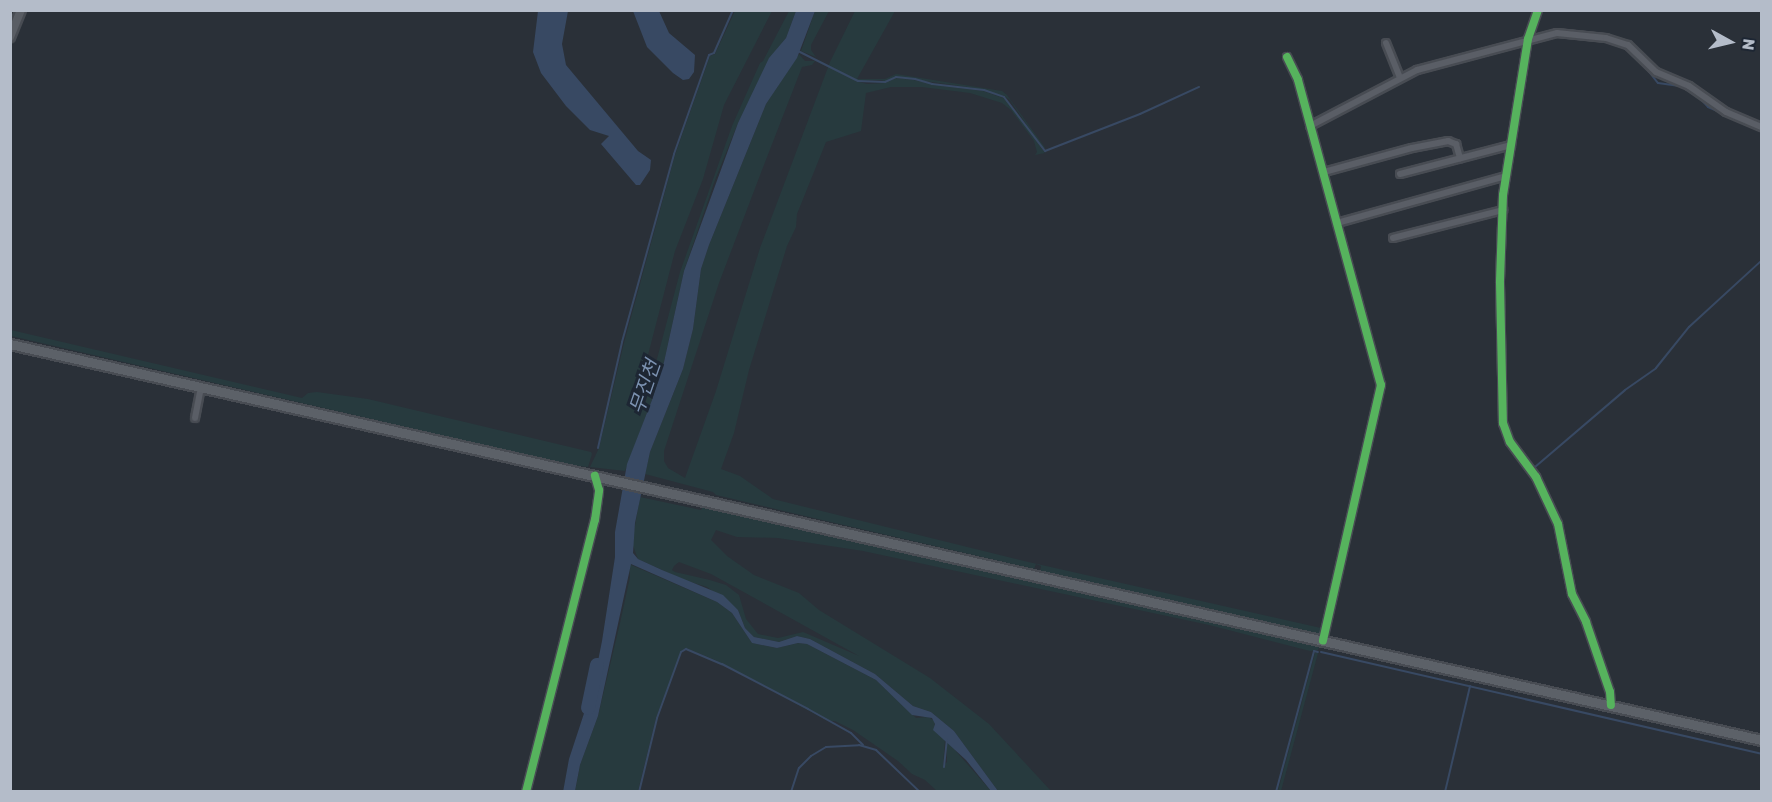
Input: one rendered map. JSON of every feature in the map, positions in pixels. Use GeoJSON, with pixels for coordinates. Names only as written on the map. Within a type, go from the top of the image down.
{"type":"FeatureCollection","features":[{"type":"Feature","properties":{"kind":"main road"},"geometry":{"type":"LineString","coordinates":[[10,37],[21,10]]}},
{"type":"Feature","properties":{"kind":"main road"},"geometry":{"type":"LineString","coordinates":[[10,344],[1761,740]]}},
{"type":"Feature","properties":{"kind":"street"},"geometry":{"type":"LineString","coordinates":[[1538,10],[1528,39],[1506,176],[1503,210],[1500,283],[1504,431],[1536,477],[1558,524],[1572,594],[1586,622],[1610,692],[1611,705]]}},
{"type":"Feature","properties":{"kind":"street"},"geometry":{"type":"LineString","coordinates":[[1310,126],[1417,70],[1528,39],[1571,33],[1619,41],[1635,50],[1656,72],[1689,86],[1726,111],[1761,127]]}},
{"type":"Feature","properties":{"kind":"street"},"geometry":{"type":"LineString","coordinates":[[1386,43],[1400,77]]}},
{"type":"Feature","properties":{"kind":"street"},"geometry":{"type":"LineString","coordinates":[[1287,57],[1298,80],[1381,385],[1323,641]]}},
{"type":"Feature","properties":{"kind":"street"},"geometry":{"type":"LineString","coordinates":[[1324,172],[1412,148],[1448,141],[1455,144],[1460,158]]}},
{"type":"Feature","properties":{"kind":"street"},"geometry":{"type":"LineString","coordinates":[[1400,174],[1511,145]]}},
{"type":"Feature","properties":{"kind":"street"},"geometry":{"type":"LineString","coordinates":[[1337,223],[1506,176]]}},
{"type":"Feature","properties":{"kind":"street"},"geometry":{"type":"LineString","coordinates":[[1393,238],[1503,210]]}},
{"type":"Feature","properties":{"kind":"street"},"geometry":{"type":"LineString","coordinates":[[195,417],[201,387]]}},
{"type":"Feature","properties":{"kind":"street"},"geometry":{"type":"LineString","coordinates":[[526,792],[595,520],[599,490],[596,476]]}},
{"type":"Feature","properties":{"kind":"green space"},"geometry":{"type":"Polygon","coordinates":[[[735,11],[772,11],[724,105],[703,179],[675,251],[635,405],[644,408],[680,272],[732,126],[760,63],[789,11],[796,11],[786,38],[776,50],[738,123],[715,180],[684,271],[664,362],[625,471],[590,467],[599,448],[624,343],[675,155],[710,56],[715,54],[735,11]]]}},
{"type":"Feature","properties":{"kind":"green space"},"geometry":{"type":"Polygon","coordinates":[[[815,11],[829,11],[811,45],[811,50],[816,57],[801,51],[815,11]]]}},
{"type":"Feature","properties":{"kind":"green space"},"geometry":{"type":"Polygon","coordinates":[[[855,11],[895,11],[857,79],[885,79],[896,74],[1002,91],[1007,95],[1046,149],[1040,145],[1010,100],[1004,96],[974,88],[896,77],[885,82],[882,80],[855,81],[867,84],[885,83],[896,78],[914,80],[933,85],[983,91],[1006,99],[1045,153],[1035,155],[1037,152],[1034,141],[1011,110],[1002,103],[970,93],[922,87],[891,87],[866,93],[861,131],[826,142],[797,214],[796,227],[787,246],[749,370],[734,433],[721,469],[740,476],[773,499],[1024,561],[1321,628],[1320,634],[1040,571],[1041,566],[1036,564],[1034,569],[716,495],[713,492],[645,474],[650,452],[683,369],[693,329],[701,269],[766,104],[799,54],[805,61],[815,61],[812,65],[802,67],[762,170],[719,283],[664,451],[664,461],[668,468],[685,478],[716,391],[760,248],[830,62],[855,11]]]}},
{"type":"Feature","properties":{"kind":"green space"},"geometry":{"type":"Polygon","coordinates":[[[11,330],[302,398],[308,393],[317,392],[368,399],[592,454],[588,467],[571,465],[11,336],[11,330]]]}},
{"type":"Feature","properties":{"kind":"green space"},"geometry":{"type":"Polygon","coordinates":[[[640,497],[701,510],[704,505],[1320,644],[1318,650],[1310,651],[1209,625],[863,551],[778,538],[737,537],[716,530],[711,540],[727,556],[754,575],[799,593],[819,610],[930,678],[989,724],[1051,791],[998,791],[954,731],[931,712],[913,706],[875,674],[810,639],[797,636],[779,642],[754,637],[745,628],[738,610],[707,587],[684,580],[638,559],[632,543],[640,497]],[[679,562],[672,570],[726,585],[739,595],[746,619],[758,634],[778,638],[803,632],[859,656],[711,574],[679,562]]]}},
{"type":"Feature","properties":{"kind":"green space"},"geometry":{"type":"Polygon","coordinates":[[[629,564],[717,602],[732,613],[752,643],[777,648],[798,643],[807,644],[876,680],[916,718],[928,717],[935,721],[934,729],[945,739],[943,766],[947,762],[947,741],[991,791],[937,791],[925,780],[912,774],[898,761],[853,730],[835,721],[828,721],[715,660],[686,648],[681,652],[656,718],[638,791],[575,792],[580,765],[598,716],[630,577],[629,564]]]}},
{"type":"Feature","properties":{"kind":"green space"},"geometry":{"type":"Polygon","coordinates":[[[1315,653],[1318,653],[1281,791],[1278,791],[1315,653]]]}},
{"type":"Feature","properties":{"kind":"water"},"geometry":{"type":"Polygon","coordinates":[[[538,11],[568,11],[562,44],[566,65],[638,151],[651,160],[650,170],[640,185],[636,185],[601,144],[609,136],[590,130],[566,106],[541,73],[533,52],[538,11]]]}},
{"type":"Feature","properties":{"kind":"water"},"geometry":{"type":"Polygon","coordinates":[[[633,11],[659,11],[669,33],[695,55],[694,72],[689,79],[683,80],[673,73],[647,47],[633,11]]]}},
{"type":"Feature","properties":{"kind":"water"},"geometry":{"type":"Polygon","coordinates":[[[796,11],[815,11],[797,58],[766,104],[709,245],[701,269],[693,329],[683,369],[650,452],[635,523],[633,553],[638,559],[723,595],[738,610],[745,628],[754,637],[779,642],[797,636],[810,639],[875,674],[913,706],[931,712],[954,731],[998,791],[991,791],[966,760],[933,730],[935,724],[932,718],[912,715],[876,680],[807,644],[798,643],[777,648],[752,643],[732,613],[717,602],[631,564],[598,716],[580,765],[575,791],[563,792],[569,759],[593,686],[602,641],[615,557],[615,532],[627,464],[664,362],[684,271],[738,123],[769,58],[786,38],[796,11]]]}},
{"type":"Feature","properties":{"kind":"waterway"},"geometry":{"type":"LineString","coordinates":[[598,448],[622,342],[674,154],[709,55],[714,53],[733,10]]}},
{"type":"Feature","properties":{"kind":"waterway"},"geometry":{"type":"LineString","coordinates":[[1597,40],[1609,42]]}},
{"type":"Feature","properties":{"kind":"waterway"},"geometry":{"type":"LineString","coordinates":[[798,51],[858,81],[885,82],[896,77],[915,79],[932,84],[984,90],[1004,97],[1045,151],[1140,114],[1199,87]]}},
{"type":"Feature","properties":{"kind":"waterway"},"geometry":{"type":"LineString","coordinates":[[1643,64],[1658,83],[1685,87]]}},
{"type":"Feature","properties":{"kind":"waterway"},"geometry":{"type":"LineString","coordinates":[[1697,95],[1708,107],[1729,116]]}},
{"type":"Feature","properties":{"kind":"waterway"},"geometry":{"type":"LineString","coordinates":[[1535,467],[1625,390],[1656,368],[1689,327],[1762,260]]}},
{"type":"Feature","properties":{"kind":"waterway"},"geometry":{"type":"LineString","coordinates":[[639,792],[657,718],[681,652],[686,649],[722,664],[808,709],[851,733],[863,745]]}},
{"type":"Feature","properties":{"kind":"waterway"},"geometry":{"type":"LineString","coordinates":[[1276,792],[1314,651],[1318,652]]}},
{"type":"Feature","properties":{"kind":"waterway"},"geometry":{"type":"LineString","coordinates":[[1321,652],[1762,754]]}},
{"type":"Feature","properties":{"kind":"waterway","name":"무진천"},"geometry":{"type":"LineString","coordinates":[[588,708],[597,665]]}},
{"type":"Feature","properties":{"kind":"waterway"},"geometry":{"type":"LineString","coordinates":[[1445,792],[1470,686]]}},
{"type":"Feature","properties":{"kind":"waterway"},"geometry":{"type":"LineString","coordinates":[[944,767],[947,739]]}},
{"type":"Feature","properties":{"kind":"waterway"},"geometry":{"type":"LineString","coordinates":[[791,792],[799,768],[811,756],[826,747],[859,745],[876,750],[920,792]]}},
{"type":"Feature","properties":{"kind":"cycle path"},"geometry":{"type":"LineString","coordinates":[[1538,10],[1528,39],[1503,195],[1500,283],[1503,423],[1510,442],[1536,477],[1558,524],[1572,594],[1586,622],[1610,692],[1611,705]]}},
{"type":"Feature","properties":{"kind":"cycle path"},"geometry":{"type":"LineString","coordinates":[[1287,57],[1298,80],[1381,385],[1323,641]]}},
{"type":"Feature","properties":{"kind":"cycle path"},"geometry":{"type":"LineString","coordinates":[[526,792],[595,520],[599,490],[595,476]]}}]}
